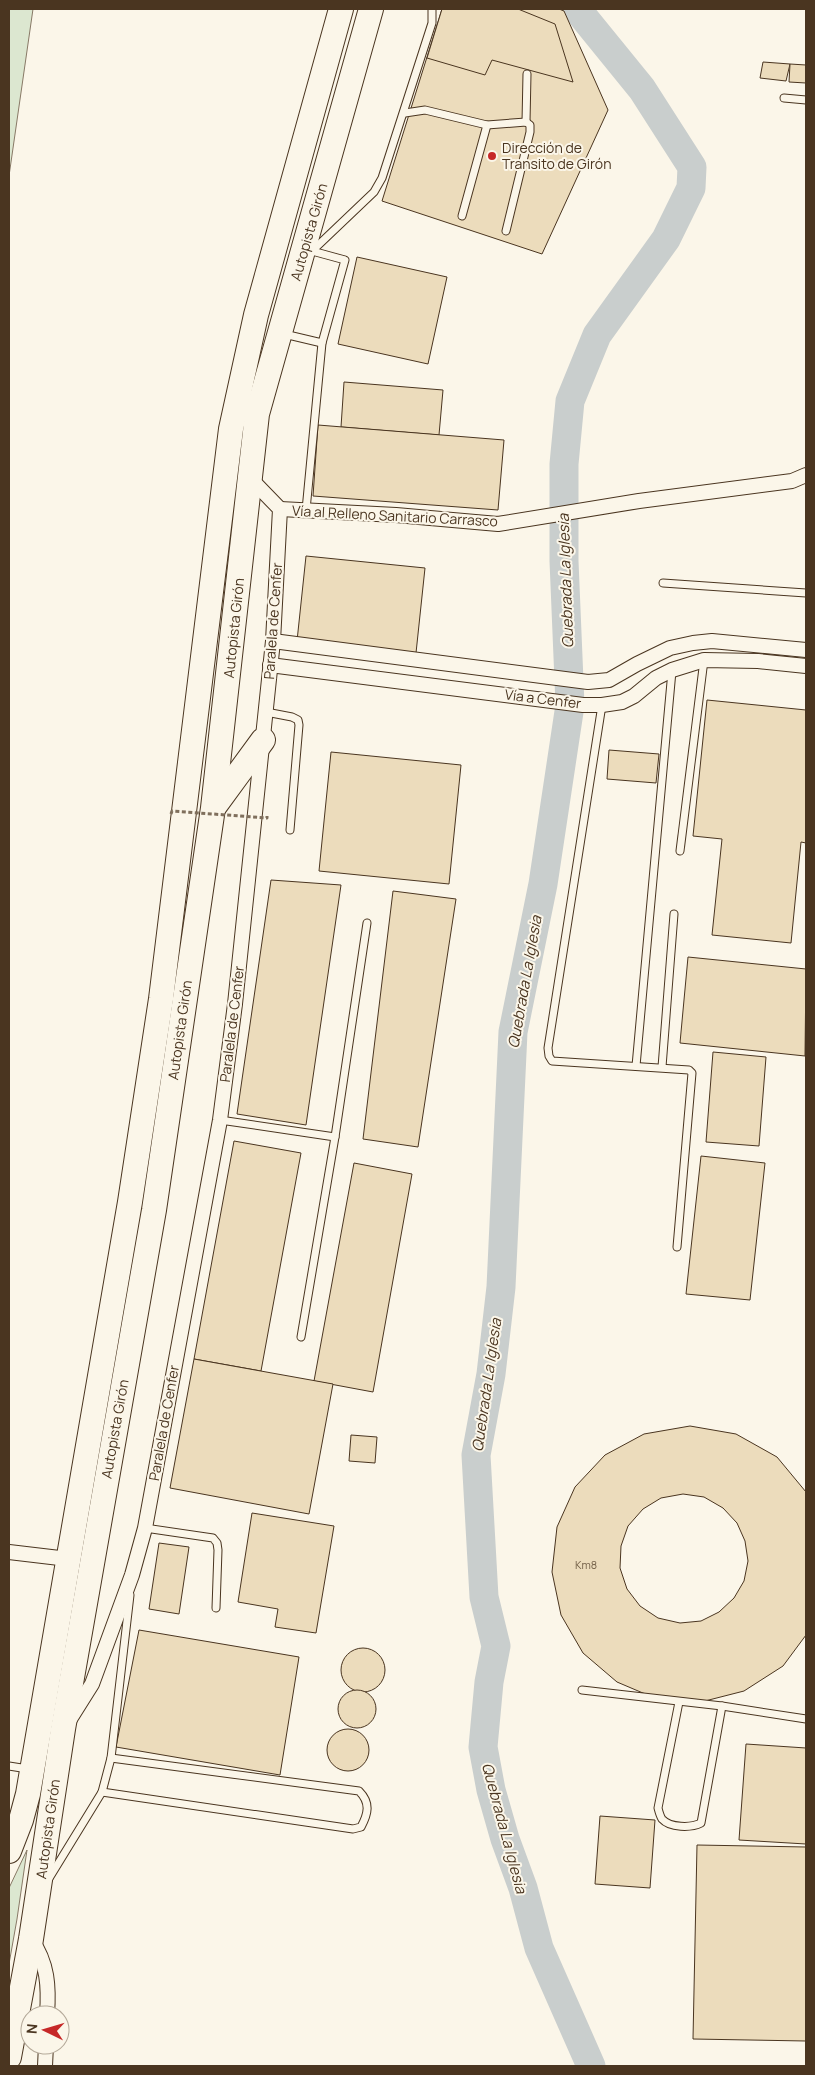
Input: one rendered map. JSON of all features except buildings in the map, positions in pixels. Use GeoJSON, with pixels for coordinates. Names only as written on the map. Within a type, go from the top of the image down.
{"type":"FeatureCollection","features":[{"type":"Feature","properties":{"kind":"highway","name":"Autopista Girón"},"geometry":{"type":"LineString","coordinates":[[9,1851],[21,1820],[28,1794],[130,1202],[161,999],[232,428],[256,315],[341,9]]}},
{"type":"Feature","properties":{"kind":"highway","name":"Autopista Girón"},"geometry":{"type":"LineString","coordinates":[[9,2057],[38,1897],[63,1729],[154,1210],[213,808],[257,414],[280,333],[307,254],[371,9]]}},
{"type":"Feature","properties":{"kind":"highway"},"geometry":{"type":"LineString","coordinates":[[213,808],[263,740]]}},
{"type":"Feature","properties":{"kind":"highway"},"geometry":{"type":"LineString","coordinates":[[9,2003],[12,1989],[29,1949]]}},
{"type":"Feature","properties":{"kind":"street","name":"Vía al Relleno Sanitario Carrasco"},"geometry":{"type":"LineString","coordinates":[[280,509],[396,515],[498,524],[590,509],[792,481],[806,475]]}},
{"type":"Feature","properties":{"kind":"street"},"geometry":{"type":"LineString","coordinates":[[250,478],[280,509]]}},
{"type":"Feature","properties":{"kind":"street","name":"Paralela de Cenfer"},"geometry":{"type":"LineString","coordinates":[[63,1729],[92,1684],[132,1575],[144,1528],[220,1120],[235,1004],[273,641],[280,509]]}},
{"type":"Feature","properties":{"kind":"street","name":"Vía a Cenfer"},"geometry":{"type":"LineString","coordinates":[[273,641],[588,682],[609,680],[670,648],[693,643],[712,641],[806,650]]}},
{"type":"Feature","properties":{"kind":"street","name":"Vía a Cenfer"},"geometry":{"type":"LineString","coordinates":[[270,664],[602,706],[622,702],[634,696],[656,678],[672,670],[704,660],[758,661],[806,666]]}},
{"type":"Feature","properties":{"kind":"street"},"geometry":{"type":"LineString","coordinates":[[9,1552],[68,1559]]}},
{"type":"Feature","properties":{"kind":"street"},"geometry":{"type":"LineString","coordinates":[[29,1949],[39,1950],[47,1976],[48,2005]]}},
{"type":"Feature","properties":{"kind":"lane"},"geometry":{"type":"LineString","coordinates":[[307,254],[374,192],[382,178],[432,23],[432,9]]}},
{"type":"Feature","properties":{"kind":"lane"},"geometry":{"type":"LineString","coordinates":[[506,231],[530,132],[530,125],[526,122],[527,74]]}},
{"type":"Feature","properties":{"kind":"lane"},"geometry":{"type":"LineString","coordinates":[[784,98],[806,100]]}},
{"type":"Feature","properties":{"kind":"lane"},"geometry":{"type":"LineString","coordinates":[[404,113],[425,110],[487,125],[526,122]]}},
{"type":"Feature","properties":{"kind":"lane"},"geometry":{"type":"LineString","coordinates":[[462,216],[487,125]]}},
{"type":"Feature","properties":{"kind":"lane"},"geometry":{"type":"LineString","coordinates":[[306,510],[322,343],[345,260],[307,254]]}},
{"type":"Feature","properties":{"kind":"lane"},"geometry":{"type":"LineString","coordinates":[[280,333],[322,343]]}},
{"type":"Feature","properties":{"kind":"lane"},"geometry":{"type":"LineString","coordinates":[[663,583],[806,593]]}},
{"type":"Feature","properties":{"kind":"lane"},"geometry":{"type":"LineString","coordinates":[[680,851],[704,660]]}},
{"type":"Feature","properties":{"kind":"lane"},"geometry":{"type":"LineString","coordinates":[[636,1066],[672,670]]}},
{"type":"Feature","properties":{"kind":"lane"},"geometry":{"type":"LineString","coordinates":[[602,706],[548,1048],[549,1056],[552,1060],[689,1070],[693,1078],[677,1247]]}},
{"type":"Feature","properties":{"kind":"lane"},"geometry":{"type":"LineString","coordinates":[[266,712],[292,716],[298,720],[290,830]]}},
{"type":"Feature","properties":{"kind":"lane"},"geometry":{"type":"LineString","coordinates":[[662,1067],[674,914]]}},
{"type":"Feature","properties":{"kind":"lane"},"geometry":{"type":"LineString","coordinates":[[301,1337],[335,1137],[367,923]]}},
{"type":"Feature","properties":{"kind":"lane"},"geometry":{"type":"LineString","coordinates":[[220,1120],[335,1137]]}},
{"type":"Feature","properties":{"kind":"lane"},"geometry":{"type":"LineString","coordinates":[[144,1528],[213,1538],[217,1543],[218,1550],[216,1608]]}},
{"type":"Feature","properties":{"kind":"lane","name":"Paralela de Cenfer"},"geometry":{"type":"LineString","coordinates":[[38,1897],[102,1792],[111,1758],[132,1575]]}},
{"type":"Feature","properties":{"kind":"lane"},"geometry":{"type":"LineString","coordinates":[[582,1690],[722,1706],[806,1719]]}},
{"type":"Feature","properties":{"kind":"lane"},"geometry":{"type":"LineString","coordinates":[[679,1702],[658,1808],[661,1818],[667,1823],[693,1827],[701,1823],[722,1706]]}},
{"type":"Feature","properties":{"kind":"lane"},"geometry":{"type":"LineString","coordinates":[[102,1792],[353,1829],[361,1827],[368,1814],[365,1798],[359,1791],[111,1758]]}},
{"type":"Feature","properties":{"kind":"lane"},"geometry":{"type":"LineString","coordinates":[[9,1766],[32,1770]]}},
{"type":"Feature","properties":{"kind":"lane"},"geometry":{"type":"LineString","coordinates":[[14,1816],[28,1794]]}},
{"type":"Feature","properties":{"kind":"path"},"geometry":{"type":"LineString","coordinates":[[171,814],[172,811],[266,818],[267,816]]}},
{"type":"Feature","properties":{"kind":"green space"},"geometry":{"type":"Polygon","coordinates":[[[9,9],[33,9],[9,176],[9,9]]]}},
{"type":"Feature","properties":{"kind":"green space"},"geometry":{"type":"Polygon","coordinates":[[[27,1850],[17,1919],[9,1964],[9,1888],[27,1850]]]}},
{"type":"Feature","properties":{"kind":"waterway","name":"Quebrada La Iglesia"},"geometry":{"type":"LineString","coordinates":[[577,9],[642,89],[692,167],[691,188],[666,239],[597,335],[570,401],[564,464],[564,561],[570,705],[543,884],[513,1032],[501,1287],[491,1374],[476,1455],[484,1597],[496,1646],[489,1682],[483,1747],[491,1790],[505,1839],[523,1888],[539,1948],[591,2066]]}},
{"type":"Feature","properties":{"kind":"place","name":"Dirección de Transito de Girón"},"geometry":{"type":"Point","coordinates":[492,156]}}]}
